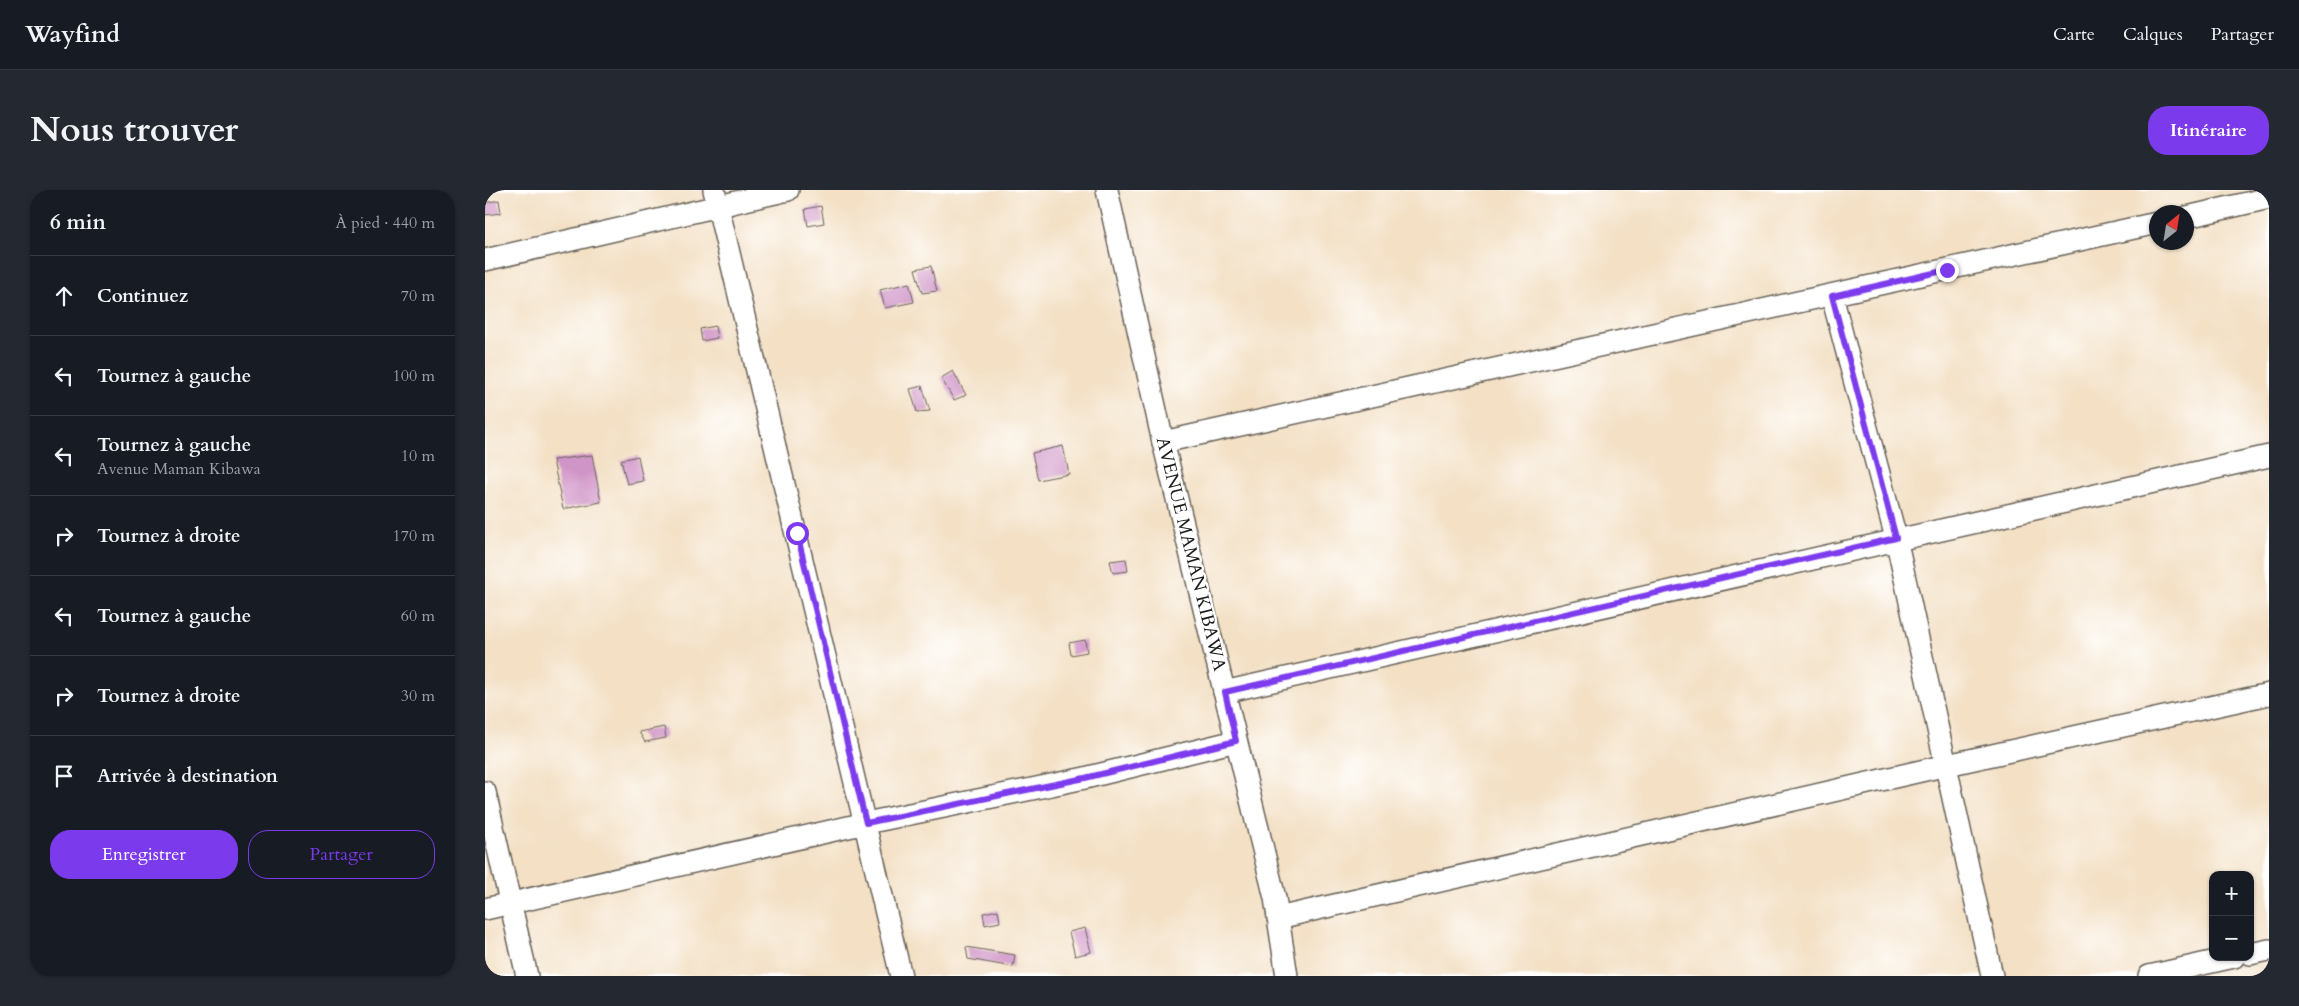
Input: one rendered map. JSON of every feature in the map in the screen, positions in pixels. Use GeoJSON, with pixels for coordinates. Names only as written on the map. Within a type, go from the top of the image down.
{"type":"FeatureCollection","features":[{"type":"Feature","properties":{"kind":"street"},"geometry":{"type":"LineString","coordinates":[[485,260],[716,198],[789,190]]}},
{"type":"Feature","properties":{"kind":"street","name":"AVENUE MAMAN KIBAWA"},"geometry":{"type":"LineString","coordinates":[[1107,190],[1163,442],[1225,692],[1278,918],[1287,976]]}},
{"type":"Feature","properties":{"kind":"street"},"geometry":{"type":"LineString","coordinates":[[716,198],[901,976]]}},
{"type":"Feature","properties":{"kind":"street"},"geometry":{"type":"LineString","coordinates":[[2194,215],[2269,198]]}},
{"type":"Feature","properties":{"kind":"street"},"geometry":{"type":"LineString","coordinates":[[1163,442],[2149,225]]}},
{"type":"Feature","properties":{"kind":"street"},"geometry":{"type":"LineString","coordinates":[[1832,296],[1896,538],[1947,765],[1991,976]]}},
{"type":"Feature","properties":{"kind":"street"},"geometry":{"type":"LineString","coordinates":[[1225,692],[1896,538],[2269,456]]}},
{"type":"Feature","properties":{"kind":"street"},"geometry":{"type":"LineString","coordinates":[[1278,918],[1947,765],[2269,694]]}},
{"type":"Feature","properties":{"kind":"street"},"geometry":{"type":"LineString","coordinates":[[485,909],[510,905],[866,823],[1085,778],[1236,741]]}},
{"type":"Feature","properties":{"kind":"street"},"geometry":{"type":"LineString","coordinates":[[485,792],[527,976]]}},
{"type":"Feature","properties":{"kind":"street"},"geometry":{"type":"LineString","coordinates":[[2254,953],[2269,950]]}},
{"type":"Feature","properties":{"kind":"street"},"geometry":{"type":"LineString","coordinates":[[2149,976],[2216,961]]}},
{"type":"Feature","properties":{"kind":"building"},"geometry":{"type":"Polygon","coordinates":[[[499,200],[501,213],[485,215],[485,203],[499,200]]]}},
{"type":"Feature","properties":{"kind":"building"},"geometry":{"type":"Polygon","coordinates":[[[821,206],[824,223],[808,226],[805,209],[821,206]]]}},
{"type":"Feature","properties":{"kind":"building"},"geometry":{"type":"Polygon","coordinates":[[[931,266],[937,291],[922,293],[915,269],[931,266]]]}},
{"type":"Feature","properties":{"kind":"building"},"geometry":{"type":"Polygon","coordinates":[[[909,283],[914,302],[885,308],[880,290],[909,283]]]}},
{"type":"Feature","properties":{"kind":"building"},"geometry":{"type":"Polygon","coordinates":[[[715,326],[717,338],[702,341],[700,329],[715,326]]]}},
{"type":"Feature","properties":{"kind":"building"},"geometry":{"type":"Polygon","coordinates":[[[953,371],[966,395],[954,400],[941,378],[953,371]]]}},
{"type":"Feature","properties":{"kind":"building"},"geometry":{"type":"Polygon","coordinates":[[[922,386],[930,411],[917,412],[910,389],[922,386]]]}},
{"type":"Feature","properties":{"kind":"building"},"geometry":{"type":"Polygon","coordinates":[[[1063,446],[1069,474],[1038,480],[1032,453],[1063,446]]]}},
{"type":"Feature","properties":{"kind":"building"},"geometry":{"type":"Polygon","coordinates":[[[592,455],[601,502],[563,509],[553,460],[592,455]]]}},
{"type":"Feature","properties":{"kind":"building"},"geometry":{"type":"Polygon","coordinates":[[[638,456],[643,481],[627,484],[621,460],[638,456]]]}},
{"type":"Feature","properties":{"kind":"building"},"geometry":{"type":"Polygon","coordinates":[[[1126,559],[1128,571],[1113,573],[1110,561],[1126,559]]]}},
{"type":"Feature","properties":{"kind":"building"},"geometry":{"type":"Polygon","coordinates":[[[1085,640],[1087,652],[1071,655],[1069,643],[1085,640]]]}},
{"type":"Feature","properties":{"kind":"building"},"geometry":{"type":"Polygon","coordinates":[[[664,727],[666,738],[645,742],[639,732],[664,727]]]}},
{"type":"Feature","properties":{"kind":"building"},"geometry":{"type":"Polygon","coordinates":[[[998,910],[1000,922],[985,925],[983,913],[998,910]]]}},
{"type":"Feature","properties":{"kind":"building"},"geometry":{"type":"Polygon","coordinates":[[[1085,928],[1091,952],[1075,956],[1069,932],[1085,928]]]}},
{"type":"Feature","properties":{"kind":"building"},"geometry":{"type":"Polygon","coordinates":[[[966,947],[1015,955],[1013,967],[968,959],[966,947]]]}},
{"type":"Feature","properties":{"kind":"route"},"geometry":{"type":"LineString","coordinates":[[797,533],[866,823],[1085,778],[1160,758],[1236,741],[1225,692],[1896,538],[1832,296],[1947,270]]}}]}
